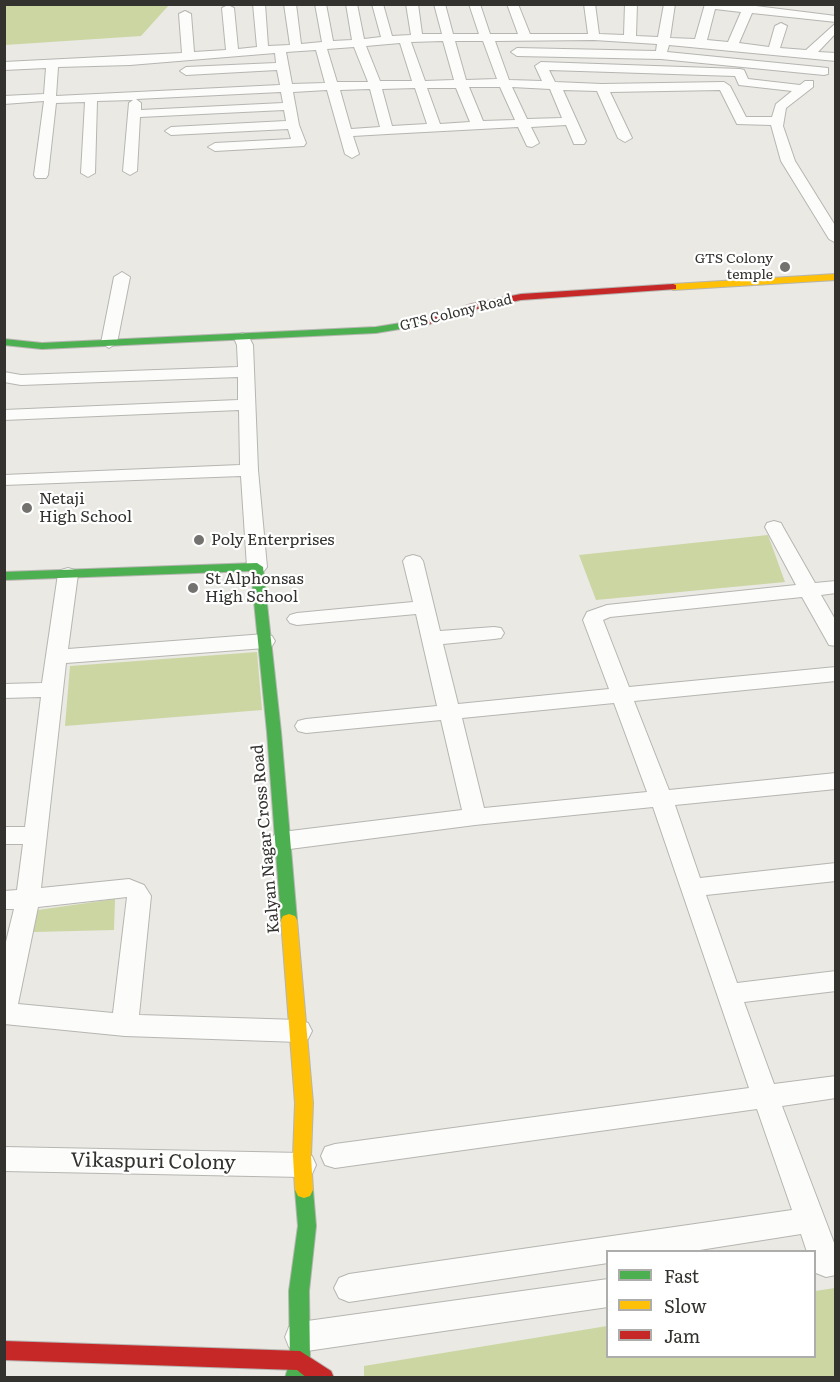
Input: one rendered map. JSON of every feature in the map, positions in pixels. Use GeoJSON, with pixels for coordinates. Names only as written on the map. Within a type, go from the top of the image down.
{"type":"FeatureCollection","features":[{"type":"Feature","properties":{"kind":"main road","name":"GTS Colony Road"},"geometry":{"type":"LineString","coordinates":[[4,342],[42,346],[376,330],[420,324],[475,306],[521,297],[836,277]]}},
{"type":"Feature","properties":{"kind":"main road"},"geometry":{"type":"LineString","coordinates":[[4,576],[257,567]]}},
{"type":"Feature","properties":{"kind":"main road","name":"Kalyan Nagar Cross Road"},"geometry":{"type":"LineString","coordinates":[[257,567],[304,1103],[302,1166],[307,1226],[299,1291],[300,1349],[295,1377]]}},
{"type":"Feature","properties":{"kind":"main road"},"geometry":{"type":"LineString","coordinates":[[4,1350],[300,1349],[324,1377]]}},
{"type":"Feature","properties":{"kind":"street"},"geometry":{"type":"LineString","coordinates":[[259,4],[263,51]]}},
{"type":"Feature","properties":{"kind":"street"},"geometry":{"type":"LineString","coordinates":[[290,4],[296,48]]}},
{"type":"Feature","properties":{"kind":"street"},"geometry":{"type":"LineString","coordinates":[[321,4],[325,46],[333,86],[352,154]]}},
{"type":"Feature","properties":{"kind":"street"},"geometry":{"type":"LineString","coordinates":[[351,4],[359,44],[375,85],[387,130]]}},
{"type":"Feature","properties":{"kind":"street"},"geometry":{"type":"LineString","coordinates":[[377,4],[388,41]]}},
{"type":"Feature","properties":{"kind":"street"},"geometry":{"type":"LineString","coordinates":[[412,4],[417,38]]}},
{"type":"Feature","properties":{"kind":"street"},"geometry":{"type":"LineString","coordinates":[[439,4],[461,84],[478,126]]}},
{"type":"Feature","properties":{"kind":"street"},"geometry":{"type":"LineString","coordinates":[[474,4],[504,83],[532,143]]}},
{"type":"Feature","properties":{"kind":"street"},"geometry":{"type":"LineString","coordinates":[[512,4],[525,37]]}},
{"type":"Feature","properties":{"kind":"street"},"geometry":{"type":"LineString","coordinates":[[589,4],[594,37]]}},
{"type":"Feature","properties":{"kind":"street"},"geometry":{"type":"LineString","coordinates":[[630,38],[631,4]]}},
{"type":"Feature","properties":{"kind":"street"},"geometry":{"type":"LineString","coordinates":[[660,87],[659,70],[670,4]]}},
{"type":"Feature","properties":{"kind":"street"},"geometry":{"type":"LineString","coordinates":[[700,43],[710,5],[836,19]]}},
{"type":"Feature","properties":{"kind":"street"},"geometry":{"type":"LineString","coordinates":[[228,8],[232,53]]}},
{"type":"Feature","properties":{"kind":"street"},"geometry":{"type":"LineString","coordinates":[[732,46],[748,8]]}},
{"type":"Feature","properties":{"kind":"street"},"geometry":{"type":"LineString","coordinates":[[185,14],[188,56]]}},
{"type":"Feature","properties":{"kind":"street"},"geometry":{"type":"LineString","coordinates":[[774,49],[780,26]]}},
{"type":"Feature","properties":{"kind":"street"},"geometry":{"type":"LineString","coordinates":[[808,54],[836,26]]}},
{"type":"Feature","properties":{"kind":"street"},"geometry":{"type":"LineString","coordinates":[[52,64],[90,83],[132,81],[188,56],[417,38],[525,37],[664,40],[774,49],[836,57]]}},
{"type":"Feature","properties":{"kind":"street"},"geometry":{"type":"LineString","coordinates":[[404,39],[435,128]]}},
{"type":"Feature","properties":{"kind":"street"},"geometry":{"type":"LineString","coordinates":[[215,147],[299,143],[285,88],[279,50]]}},
{"type":"Feature","properties":{"kind":"street"},"geometry":{"type":"LineString","coordinates":[[493,51],[661,55],[737,67],[743,82],[803,89]]}},
{"type":"Feature","properties":{"kind":"street"},"geometry":{"type":"LineString","coordinates":[[6,86],[52,64]]}},
{"type":"Feature","properties":{"kind":"street"},"geometry":{"type":"LineString","coordinates":[[41,175],[52,64]]}},
{"type":"Feature","properties":{"kind":"street"},"geometry":{"type":"LineString","coordinates":[[186,70],[281,66]]}},
{"type":"Feature","properties":{"kind":"street"},"geometry":{"type":"LineString","coordinates":[[579,141],[553,85],[541,66],[659,70],[830,67]]}},
{"type":"Feature","properties":{"kind":"street"},"geometry":{"type":"LineString","coordinates":[[830,67],[780,107],[778,121],[788,161],[836,238]]}},
{"type":"Feature","properties":{"kind":"street"},"geometry":{"type":"LineString","coordinates":[[130,171],[134,114],[132,81]]}},
{"type":"Feature","properties":{"kind":"street"},"geometry":{"type":"LineString","coordinates":[[6,86],[50,99],[90,83],[132,81],[285,88],[504,83],[602,88],[724,86],[742,121],[778,121]]}},
{"type":"Feature","properties":{"kind":"street"},"geometry":{"type":"LineString","coordinates":[[88,173],[90,83]]}},
{"type":"Feature","properties":{"kind":"street"},"geometry":{"type":"LineString","coordinates":[[602,88],[625,138]]}},
{"type":"Feature","properties":{"kind":"street"},"geometry":{"type":"LineString","coordinates":[[134,114],[291,106]]}},
{"type":"Feature","properties":{"kind":"street"},"geometry":{"type":"LineString","coordinates":[[171,113],[172,146]]}},
{"type":"Feature","properties":{"kind":"street"},"geometry":{"type":"LineString","coordinates":[[346,133],[571,121]]}},
{"type":"Feature","properties":{"kind":"street"},"geometry":{"type":"LineString","coordinates":[[171,132],[293,125]]}},
{"type":"Feature","properties":{"kind":"street"},"geometry":{"type":"LineString","coordinates":[[109,343],[122,277]]}},
{"type":"Feature","properties":{"kind":"street"},"geometry":{"type":"LineString","coordinates":[[242,338],[245,345],[244,372],[249,470],[257,567]]}},
{"type":"Feature","properties":{"kind":"street"},"geometry":{"type":"LineString","coordinates":[[4,377],[21,380],[244,372]]}},
{"type":"Feature","properties":{"kind":"street"},"geometry":{"type":"LineString","coordinates":[[4,415],[246,405]]}},
{"type":"Feature","properties":{"kind":"street"},"geometry":{"type":"LineString","coordinates":[[4,480],[249,470]]}},
{"type":"Feature","properties":{"kind":"street"},"geometry":{"type":"LineString","coordinates":[[774,527],[836,640]]}},
{"type":"Feature","properties":{"kind":"street"},"geometry":{"type":"LineString","coordinates":[[413,561],[475,817]]}},
{"type":"Feature","properties":{"kind":"street"},"geometry":{"type":"LineString","coordinates":[[68,574],[35,835],[16,900],[4,1011],[125,1025],[299,1031]]}},
{"type":"Feature","properties":{"kind":"street"},"geometry":{"type":"LineString","coordinates":[[825,1263],[728,994],[661,798],[595,625],[594,616],[600,612],[836,587]]}},
{"type":"Feature","properties":{"kind":"street"},"geometry":{"type":"LineString","coordinates":[[297,619],[424,607]]}},
{"type":"Feature","properties":{"kind":"street"},"geometry":{"type":"LineString","coordinates":[[432,638],[494,633]]}},
{"type":"Feature","properties":{"kind":"street"},"geometry":{"type":"LineString","coordinates":[[56,657],[265,641]]}},
{"type":"Feature","properties":{"kind":"street"},"geometry":{"type":"LineString","coordinates":[[306,726],[836,674]]}},
{"type":"Feature","properties":{"kind":"street"},"geometry":{"type":"LineString","coordinates":[[4,691],[52,690]]}},
{"type":"Feature","properties":{"kind":"street"},"geometry":{"type":"LineString","coordinates":[[282,841],[475,817],[836,781]]}},
{"type":"Feature","properties":{"kind":"street"},"geometry":{"type":"LineString","coordinates":[[4,836],[35,835]]}},
{"type":"Feature","properties":{"kind":"street"},"geometry":{"type":"LineString","coordinates":[[691,888],[836,872]]}},
{"type":"Feature","properties":{"kind":"street"},"geometry":{"type":"LineString","coordinates":[[16,900],[129,888],[136,891],[139,896],[125,1025]]}},
{"type":"Feature","properties":{"kind":"street"},"geometry":{"type":"LineString","coordinates":[[728,994],[833,987]]}},
{"type":"Feature","properties":{"kind":"street"},"geometry":{"type":"LineString","coordinates":[[335,1156],[836,1087]]}},
{"type":"Feature","properties":{"kind":"street","name":"Vikaspuri Colony"},"geometry":{"type":"LineString","coordinates":[[4,1160],[302,1166]]}},
{"type":"Feature","properties":{"kind":"street"},"geometry":{"type":"LineString","coordinates":[[607,1250],[811,1220]]}},
{"type":"Feature","properties":{"kind":"street"},"geometry":{"type":"LineString","coordinates":[[349,1288],[606,1250]]}},
{"type":"Feature","properties":{"kind":"street"},"geometry":{"type":"LineString","coordinates":[[300,1349],[606,1293]]}},
{"type":"Feature","properties":{"kind":"green space"},"geometry":{"type":"Polygon","coordinates":[[[5,4],[169,5],[141,36],[5,45],[5,4]]]}},
{"type":"Feature","properties":{"kind":"green space"},"geometry":{"type":"Polygon","coordinates":[[[768,535],[785,582],[596,600],[579,555],[768,535]]]}},
{"type":"Feature","properties":{"kind":"green space"},"geometry":{"type":"Polygon","coordinates":[[[257,652],[262,710],[65,726],[70,666],[257,652]]]}},
{"type":"Feature","properties":{"kind":"green space"},"geometry":{"type":"Polygon","coordinates":[[[115,899],[114,930],[34,932],[31,911],[115,899]]]}},
{"type":"Feature","properties":{"kind":"green space"},"geometry":{"type":"Polygon","coordinates":[[[835,1288],[835,1377],[364,1377],[364,1366],[606,1326],[606,1358],[816,1358],[816,1291],[835,1288]]]}},
{"type":"Feature","properties":{"kind":"traffic: fast"},"geometry":{"type":"LineString","coordinates":[[4,342],[42,346],[376,330],[426,322]]}},
{"type":"Feature","properties":{"kind":"traffic: fast"},"geometry":{"type":"LineString","coordinates":[[4,576],[257,567],[274,732],[289,920]]}},
{"type":"Feature","properties":{"kind":"traffic: fast"},"geometry":{"type":"LineString","coordinates":[[295,1378],[300,1361],[299,1291],[307,1226],[304,1190]]}},
{"type":"Feature","properties":{"kind":"traffic: slow"},"geometry":{"type":"LineString","coordinates":[[673,287],[836,277]]}},
{"type":"Feature","properties":{"kind":"traffic: slow"},"geometry":{"type":"LineString","coordinates":[[289,920],[304,1103],[302,1156],[304,1190]]}},
{"type":"Feature","properties":{"kind":"traffic: jam"},"geometry":{"type":"LineString","coordinates":[[426,322],[475,306],[521,297],[673,287]]}},
{"type":"Feature","properties":{"kind":"traffic: jam"},"geometry":{"type":"LineString","coordinates":[[4,1350],[300,1361],[324,1378]]}},
{"type":"Feature","properties":{"kind":"place","name":"GTS Colony temple"},"geometry":{"type":"Point","coordinates":[785,267]}},
{"type":"Feature","properties":{"kind":"place","name":"Netaji High School"},"geometry":{"type":"Point","coordinates":[27,508]}},
{"type":"Feature","properties":{"kind":"place","name":"Poly Enterprises"},"geometry":{"type":"Point","coordinates":[199,540]}},
{"type":"Feature","properties":{"kind":"place","name":"St Alphonsas High School"},"geometry":{"type":"Point","coordinates":[193,588]}}]}
